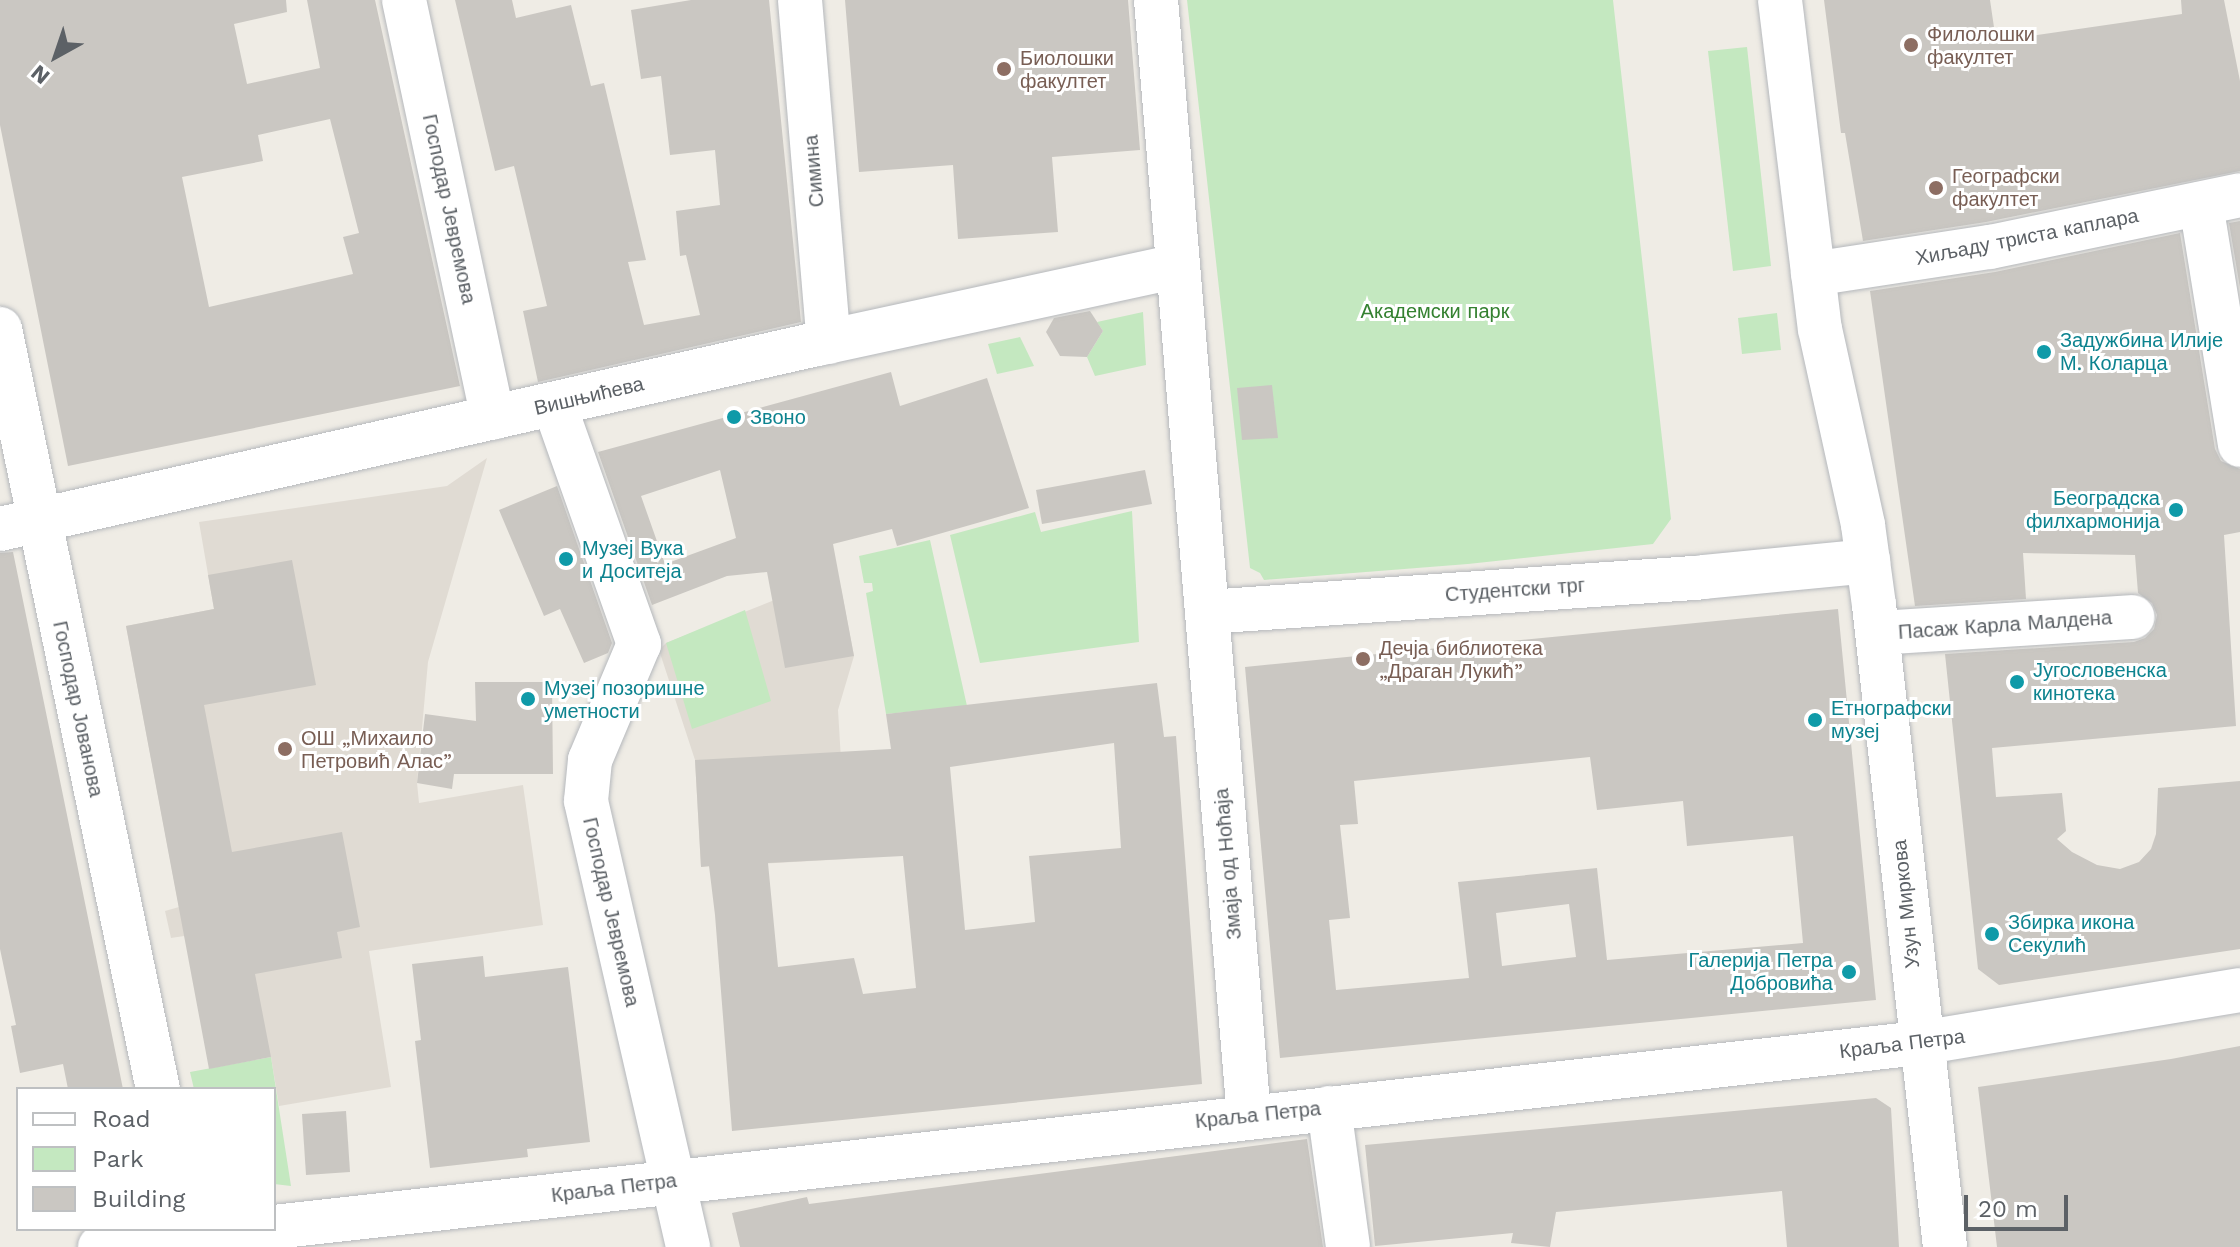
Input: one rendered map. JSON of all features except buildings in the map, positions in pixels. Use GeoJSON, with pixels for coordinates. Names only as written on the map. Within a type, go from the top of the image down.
{"type":"FeatureCollection","features":[{"type":"Feature","properties":{"kind":"street","name":"Господар Јевремова"},"geometry":{"type":"LineString","coordinates":[[404,0],[493,418]]}},
{"type":"Feature","properties":{"kind":"street","name":"Симина"},"geometry":{"type":"LineString","coordinates":[[800,0],[829,342]]}},
{"type":"Feature","properties":{"kind":"street"},"geometry":{"type":"LineString","coordinates":[[1156,0],[1207,612]]}},
{"type":"Feature","properties":{"kind":"street"},"geometry":{"type":"LineString","coordinates":[[1780,0],[1813,274],[1833,400],[1868,561]]}},
{"type":"Feature","properties":{"kind":"street"},"geometry":{"type":"LineString","coordinates":[[2220,199],[2240,445]]}},
{"type":"Feature","properties":{"kind":"street","name":"Хиљаду триста каплара"},"geometry":{"type":"LineString","coordinates":[[1813,274],[1990,247],[2220,199]]}},
{"type":"Feature","properties":{"kind":"street","name":"Вишњићева"},"geometry":{"type":"LineString","coordinates":[[19,525],[1178,266]]}},
{"type":"Feature","properties":{"kind":"street","name":"Господар Јованова"},"geometry":{"type":"LineString","coordinates":[[0,329],[19,525],[158,1087]]}},
{"type":"Feature","properties":{"kind":"street","name":"Господар Јевремова"},"geometry":{"type":"LineString","coordinates":[[554,404],[639,644],[590,760],[586,801],[688,1247]]}},
{"type":"Feature","properties":{"kind":"street","name":"Студентски трг"},"geometry":{"type":"LineString","coordinates":[[1207,612],[1703,577],[1868,561]]}},
{"type":"Feature","properties":{"kind":"street","name":"Узун Миркова"},"geometry":{"type":"LineString","coordinates":[[1868,561],[1945,1247]]}},
{"type":"Feature","properties":{"kind":"street","name":"Змаја од Ноћаја"},"geometry":{"type":"LineString","coordinates":[[1207,612],[1249,1116]]}},
{"type":"Feature","properties":{"kind":"street","name":"Пасаж Карла Малдена"},"geometry":{"type":"LineString","coordinates":[[1878,633],[2132,617]]}},
{"type":"Feature","properties":{"kind":"street","name":"Краља Петра"},"geometry":{"type":"LineString","coordinates":[[276,1227],[1920,1043],[2240,990]]}},
{"type":"Feature","properties":{"kind":"street"},"geometry":{"type":"LineString","coordinates":[[1329,1108],[1348,1247]]}},
{"type":"Feature","properties":{"kind":"street"},"geometry":{"type":"LineString","coordinates":[[100,1247],[240,1231]]}},
{"type":"Feature","properties":{"kind":"shaded area","name":"ОШ „Михаило Петровић Алас”"},"geometry":{"type":"Polygon","coordinates":[[[487,458],[428,662],[417,783],[419,803],[523,785],[543,925],[369,951],[391,1087],[279,1106],[271,1057],[184,936],[171,938],[165,911],[179,907],[126,626],[214,609],[199,522],[447,486],[487,458]]]}},
{"type":"Feature","properties":{"kind":"shaded area"},"geometry":{"type":"Polygon","coordinates":[[[841,588],[854,656],[838,710],[847,859],[701,867],[695,760],[659,650],[666,643],[772,601],[841,588]]]}},
{"type":"Feature","properties":{"kind":"green space","name":"Академски парк"},"geometry":{"type":"Polygon","coordinates":[[[1187,0],[1613,0],[1671,519],[1653,544],[1468,564],[1264,580],[1260,573],[1250,568],[1187,0]]]}},
{"type":"Feature","properties":{"kind":"green space"},"geometry":{"type":"Polygon","coordinates":[[[1747,47],[1771,266],[1733,271],[1708,51],[1747,47]]]}},
{"type":"Feature","properties":{"kind":"green space"},"geometry":{"type":"Polygon","coordinates":[[[1143,312],[1146,365],[1095,376],[1087,357],[1103,331],[1097,322],[1143,312]]]}},
{"type":"Feature","properties":{"kind":"green space"},"geometry":{"type":"Polygon","coordinates":[[[1777,313],[1781,350],[1742,354],[1738,318],[1777,313]]]}},
{"type":"Feature","properties":{"kind":"green space"},"geometry":{"type":"Polygon","coordinates":[[[1020,337],[1034,366],[997,374],[988,344],[1020,337]]]}},
{"type":"Feature","properties":{"kind":"green space"},"geometry":{"type":"Polygon","coordinates":[[[1132,511],[1139,642],[980,663],[950,535],[1035,512],[1041,532],[1132,511]]]}},
{"type":"Feature","properties":{"kind":"green space"},"geometry":{"type":"Polygon","coordinates":[[[930,540],[967,706],[886,714],[866,593],[873,591],[872,583],[864,583],[859,556],[930,540]]]}},
{"type":"Feature","properties":{"kind":"green space"},"geometry":{"type":"Polygon","coordinates":[[[745,610],[771,701],[692,729],[666,643],[745,610]]]}},
{"type":"Feature","properties":{"kind":"green space"},"geometry":{"type":"Polygon","coordinates":[[[271,1057],[276,1087],[194,1087],[190,1072],[271,1057]]]}},
{"type":"Feature","properties":{"kind":"green space"},"geometry":{"type":"Polygon","coordinates":[[[276,1089],[291,1186],[276,1184],[276,1089]]]}},
{"type":"Feature","properties":{"kind":"place","name":"Филолошки факултет"},"geometry":{"type":"Point","coordinates":[1911,45]}},
{"type":"Feature","properties":{"kind":"place","name":"Биолошки факултет"},"geometry":{"type":"Point","coordinates":[1004,69]}},
{"type":"Feature","properties":{"kind":"place","name":"Географски факултет"},"geometry":{"type":"Point","coordinates":[1936,188]}},
{"type":"Feature","properties":{"kind":"place","name":"Задужбина Илије М. Коларца"},"geometry":{"type":"Point","coordinates":[2044,352]}},
{"type":"Feature","properties":{"kind":"place","name":"Звоно"},"geometry":{"type":"Point","coordinates":[734,417]}},
{"type":"Feature","properties":{"kind":"place","name":"Београдска филхармонија"},"geometry":{"type":"Point","coordinates":[2176,510]}},
{"type":"Feature","properties":{"kind":"place","name":"Музеј Вука и Доситеја"},"geometry":{"type":"Point","coordinates":[566,559]}},
{"type":"Feature","properties":{"kind":"place","name":"Дечја библиотека „Драган Лукић”"},"geometry":{"type":"Point","coordinates":[1363,659]}},
{"type":"Feature","properties":{"kind":"place","name":"Југословенска кинотека"},"geometry":{"type":"Point","coordinates":[2017,682]}},
{"type":"Feature","properties":{"kind":"place","name":"Музеј позоришне уметности"},"geometry":{"type":"Point","coordinates":[528,699]}},
{"type":"Feature","properties":{"kind":"place","name":"Етнографски музеј"},"geometry":{"type":"Point","coordinates":[1815,720]}},
{"type":"Feature","properties":{"kind":"place","name":"ОШ „Михаило Петровић Алас”"},"geometry":{"type":"Point","coordinates":[285,749]}},
{"type":"Feature","properties":{"kind":"place","name":"Збирка икона Секулић"},"geometry":{"type":"Point","coordinates":[1992,934]}},
{"type":"Feature","properties":{"kind":"place","name":"Галерија Петра Добровића"},"geometry":{"type":"Point","coordinates":[1849,972]}}]}
